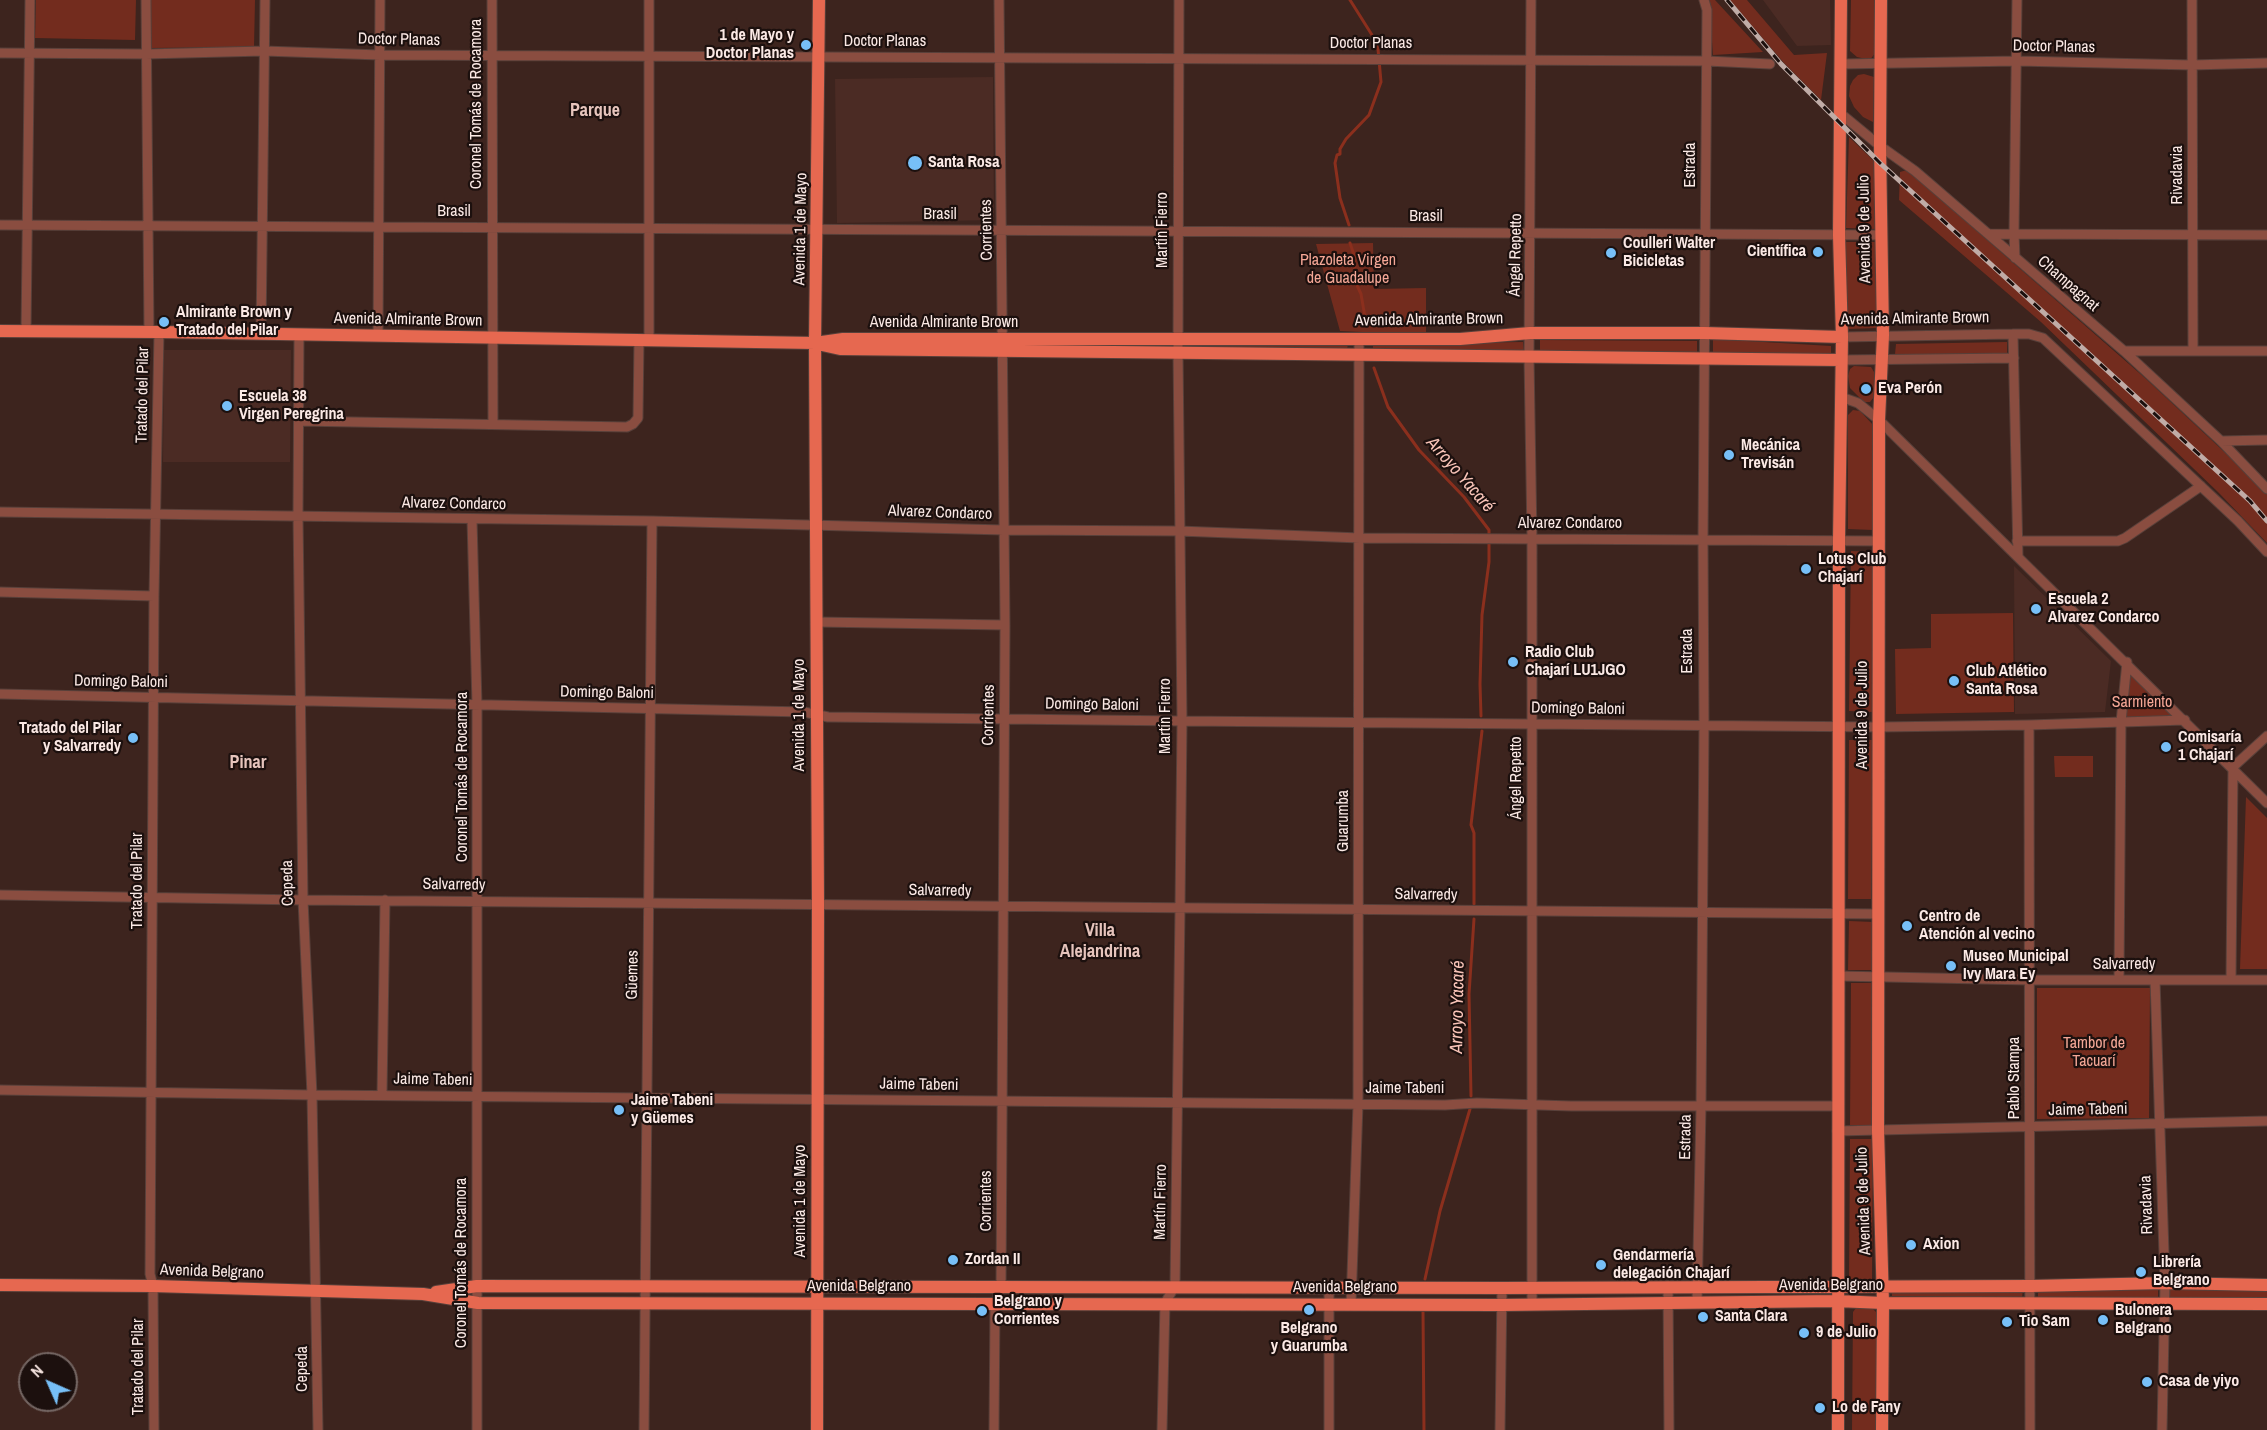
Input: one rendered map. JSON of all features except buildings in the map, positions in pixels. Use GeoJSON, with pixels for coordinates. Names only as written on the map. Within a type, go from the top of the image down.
{"type":"FeatureCollection","features":[{"type":"Feature","properties":{"kind":"main road","name":"Avenida 1 de Mayo"},"geometry":{"type":"LineString","coordinates":[[817,1430],[818,904],[815,343],[819,0]]}},
{"type":"Feature","properties":{"kind":"main road","name":"Avenida 9 de Julio"},"geometry":{"type":"LineString","coordinates":[[1838,1430],[1838,726],[1842,337],[1839,235],[1840,0]]}},
{"type":"Feature","properties":{"kind":"main road","name":"Avenida 9 de Julio"},"geometry":{"type":"LineString","coordinates":[[1881,0],[1880,236],[1883,359],[1879,420],[1878,1130],[1883,1285],[1882,1430]]}},
{"type":"Feature","properties":{"kind":"main road","name":"Avenida Almirante Brown"},"geometry":{"type":"LineString","coordinates":[[0,331],[644,339],[815,343],[840,349],[1460,339],[1530,333],[1704,333],[1842,337]]}},
{"type":"Feature","properties":{"kind":"main road","name":"Avenida Almirante Brown"},"geometry":{"type":"LineString","coordinates":[[1178,345],[1359,354],[1841,360]]}},
{"type":"Feature","properties":{"kind":"main road","name":"Avenida Belgrano"},"geometry":{"type":"LineString","coordinates":[[423,1294],[477,1286],[1502,1287],[2031,1286],[2164,1283],[2267,1286]]}},
{"type":"Feature","properties":{"kind":"main road","name":"Avenida Belgrano"},"geometry":{"type":"LineString","coordinates":[[0,1285],[153,1286],[423,1294],[478,1303],[1501,1305],[1837,1301],[2267,1304]]}},
{"type":"Feature","properties":{"kind":"street"},"geometry":{"type":"LineString","coordinates":[[26,332],[30,0]]}},
{"type":"Feature","properties":{"kind":"street","name":"Tratado del Pilar"},"geometry":{"type":"LineString","coordinates":[[146,0],[147,224],[154,332],[156,514],[150,1274],[153,1286],[154,1430]]}},
{"type":"Feature","properties":{"kind":"street"},"geometry":{"type":"LineString","coordinates":[[261,334],[265,0]]}},
{"type":"Feature","properties":{"kind":"street"},"geometry":{"type":"LineString","coordinates":[[378,336],[380,0]]}},
{"type":"Feature","properties":{"kind":"street","name":"Coronel Tomás de Rocamora"},"geometry":{"type":"LineString","coordinates":[[492,0],[492,424]]}},
{"type":"Feature","properties":{"kind":"street"},"geometry":{"type":"LineString","coordinates":[[299,421],[627,427],[638,418],[649,229],[649,0]]}},
{"type":"Feature","properties":{"kind":"street","name":"Corrientes"},"geometry":{"type":"LineString","coordinates":[[994,1430],[994,1305],[1001,1286],[1005,625],[999,0]]}},
{"type":"Feature","properties":{"kind":"street","name":"Martín Fierro"},"geometry":{"type":"LineString","coordinates":[[1162,1430],[1165,1303],[1175,1286],[1180,909],[1182,721],[1178,345],[1179,0]]}},
{"type":"Feature","properties":{"kind":"street","name":"Ángel Repetto"},"geometry":{"type":"LineString","coordinates":[[1531,0],[1532,233],[1529,357],[1532,539],[1532,1303]]}},
{"type":"Feature","properties":{"kind":"street","name":"Estrada"},"geometry":{"type":"LineString","coordinates":[[1697,1303],[1703,913],[1702,540],[1707,61],[1707,10],[1704,0]]}},
{"type":"Feature","properties":{"kind":"street"},"geometry":{"type":"LineString","coordinates":[[2015,258],[2013,233],[2017,0]]}},
{"type":"Feature","properties":{"kind":"street","name":"Rivadavia"},"geometry":{"type":"LineString","coordinates":[[2192,0],[2193,351]]}},
{"type":"Feature","properties":{"kind":"street","name":"Doctor Planas"},"geometry":{"type":"LineString","coordinates":[[0,53],[146,54],[264,51],[492,56],[1707,61],[1770,64]]}},
{"type":"Feature","properties":{"kind":"street","name":"Doctor Planas"},"geometry":{"type":"LineString","coordinates":[[1840,64],[2017,61],[2192,65],[2267,63]]}},
{"type":"Feature","properties":{"kind":"street","name":"Champagnat"},"geometry":{"type":"LineString","coordinates":[[1840,113],[1915,171],[2124,351],[2221,441],[2267,489]]}},
{"type":"Feature","properties":{"kind":"street","name":"Brasil"},"geometry":{"type":"LineString","coordinates":[[0,225],[1705,233],[1880,236]]}},
{"type":"Feature","properties":{"kind":"street"},"geometry":{"type":"LineString","coordinates":[[1990,234],[2267,235]]}},
{"type":"Feature","properties":{"kind":"street"},"geometry":{"type":"LineString","coordinates":[[2013,334],[2018,556]]}},
{"type":"Feature","properties":{"kind":"street","name":"Avenida Almirante Brown"},"geometry":{"type":"LineString","coordinates":[[1842,337],[2030,334],[2043,338],[2201,486]]}},
{"type":"Feature","properties":{"kind":"street","name":"Cepeda"},"geometry":{"type":"LineString","coordinates":[[299,335],[298,516],[303,900],[312,1095],[318,1430]]}},
{"type":"Feature","properties":{"kind":"street","name":"Guarumba"},"geometry":{"type":"LineString","coordinates":[[1351,1304],[1358,1104],[1359,339]]}},
{"type":"Feature","properties":{"kind":"street"},"geometry":{"type":"LineString","coordinates":[[2124,351],[2267,351]]}},
{"type":"Feature","properties":{"kind":"street","name":"Avenida Almirante Brown"},"geometry":{"type":"LineString","coordinates":[[1841,360],[2014,358]]}},
{"type":"Feature","properties":{"kind":"street"},"geometry":{"type":"LineString","coordinates":[[1841,397],[1858,403],[1879,420],[2267,802]]}},
{"type":"Feature","properties":{"kind":"street"},"geometry":{"type":"LineString","coordinates":[[2221,441],[2267,441]]}},
{"type":"Feature","properties":{"kind":"street"},"geometry":{"type":"LineString","coordinates":[[2017,542],[2118,541],[2201,486],[2267,552]]}},
{"type":"Feature","properties":{"kind":"street","name":"Alvarez Condarco"},"geometry":{"type":"LineString","coordinates":[[0,512],[817,524],[1004,530],[1179,531],[1360,538],[1880,541]]}},
{"type":"Feature","properties":{"kind":"street","name":"Coronel Tomás de Rocamora"},"geometry":{"type":"LineString","coordinates":[[472,520],[477,705],[477,1430]]}},
{"type":"Feature","properties":{"kind":"street","name":"Güemes"},"geometry":{"type":"LineString","coordinates":[[644,1430],[652,521]]}},
{"type":"Feature","properties":{"kind":"street"},"geometry":{"type":"LineString","coordinates":[[0,592],[154,596]]}},
{"type":"Feature","properties":{"kind":"street"},"geometry":{"type":"LineString","coordinates":[[817,622],[1005,625]]}},
{"type":"Feature","properties":{"kind":"street"},"geometry":{"type":"LineString","coordinates":[[2119,980],[2121,722],[2127,662]]}},
{"type":"Feature","properties":{"kind":"street","name":"Domingo Baloni"},"geometry":{"type":"LineString","coordinates":[[0,694],[804,712],[828,717],[1879,727],[2029,726],[2185,720]]}},
{"type":"Feature","properties":{"kind":"street","name":"Pablo Stampa"},"geometry":{"type":"LineString","coordinates":[[2029,726],[2031,1430]]}},
{"type":"Feature","properties":{"kind":"street"},"geometry":{"type":"LineString","coordinates":[[2231,980],[2233,768],[2267,736]]}},
{"type":"Feature","properties":{"kind":"street","name":"Salvarredy"},"geometry":{"type":"LineString","coordinates":[[0,895],[1180,909],[1879,914]]}},
{"type":"Feature","properties":{"kind":"street"},"geometry":{"type":"LineString","coordinates":[[382,1094],[385,900]]}},
{"type":"Feature","properties":{"kind":"street","name":"Salvarredy"},"geometry":{"type":"LineString","coordinates":[[1838,976],[2030,980],[2267,980]]}},
{"type":"Feature","properties":{"kind":"street","name":"Rivadavia"},"geometry":{"type":"LineString","coordinates":[[2155,980],[2164,1283],[2162,1430]]}},
{"type":"Feature","properties":{"kind":"street","name":"Jaime Tabeni"},"geometry":{"type":"LineString","coordinates":[[0,1090],[312,1095],[1358,1104],[1477,1103],[1532,1106],[1838,1106]]}},
{"type":"Feature","properties":{"kind":"street","name":"Jaime Tabeni"},"geometry":{"type":"LineString","coordinates":[[1837,1131],[2267,1121]]}},
{"type":"Feature","properties":{"kind":"street"},"geometry":{"type":"LineString","coordinates":[[1668,1286],[1669,1430]]}},
{"type":"Feature","properties":{"kind":"street"},"geometry":{"type":"LineString","coordinates":[[1329,1287],[1329,1430]]}},
{"type":"Feature","properties":{"kind":"street"},"geometry":{"type":"LineString","coordinates":[[1500,1430],[1502,1287]]}},
{"type":"Feature","properties":{"kind":"shaded area"},"geometry":{"type":"Polygon","coordinates":[[[1763,0],[1830,0],[1831,45],[1797,46],[1763,0]]]}},
{"type":"Feature","properties":{"kind":"shaded area","name":"Santa Rosa"},"geometry":{"type":"Polygon","coordinates":[[[993,77],[994,220],[837,223],[835,79],[993,77]]]}},
{"type":"Feature","properties":{"kind":"shaded area","name":"Escuela 38 Virgen Peregrina"},"geometry":{"type":"Polygon","coordinates":[[[164,350],[291,350],[290,462],[163,462],[164,350]]]}},
{"type":"Feature","properties":{"kind":"shaded area","name":"Escuela 2 Alvarez Condarco"},"geometry":{"type":"Polygon","coordinates":[[[2014,566],[2111,661],[2105,712],[2015,714],[2014,566]]]}},
{"type":"Feature","properties":{"kind":"green space"},"geometry":{"type":"Polygon","coordinates":[[[36,0],[136,0],[135,40],[35,38],[36,0]]]}},
{"type":"Feature","properties":{"kind":"green space"},"geometry":{"type":"Polygon","coordinates":[[[151,0],[255,0],[254,47],[149,48],[151,0]]]}},
{"type":"Feature","properties":{"kind":"green space"},"geometry":{"type":"Polygon","coordinates":[[[1709,0],[1715,0],[1763,52],[1713,55],[1709,0]]]}},
{"type":"Feature","properties":{"kind":"green space"},"geometry":{"type":"Polygon","coordinates":[[[1730,0],[1747,0],[1794,55],[1827,53],[1821,100],[1784,63],[1730,0]]]}},
{"type":"Feature","properties":{"kind":"green space"},"geometry":{"type":"Polygon","coordinates":[[[1851,0],[1875,0],[1875,53],[1870,60],[1857,57],[1850,51],[1851,0]]]}},
{"type":"Feature","properties":{"kind":"green space"},"geometry":{"type":"Polygon","coordinates":[[[1858,75],[1874,77],[1873,122],[1863,117],[1854,107],[1849,96],[1853,80],[1858,75]]]}},
{"type":"Feature","properties":{"kind":"green space"},"geometry":{"type":"Polygon","coordinates":[[[1849,137],[1875,162],[1875,229],[1846,228],[1849,137]]]}},
{"type":"Feature","properties":{"kind":"green space"},"geometry":{"type":"Polygon","coordinates":[[[1907,170],[2145,378],[2249,475],[2267,494],[2267,543],[2219,493],[2041,322],[1899,200],[1900,172],[1907,170]]]}},
{"type":"Feature","properties":{"kind":"green space"},"geometry":{"type":"Polygon","coordinates":[[[1844,242],[1875,242],[1877,328],[1848,329],[1844,242]]]}},
{"type":"Feature","properties":{"kind":"green space","name":"Plazoleta Virgen de Guadalupe"},"geometry":{"type":"Polygon","coordinates":[[[1373,243],[1374,289],[1426,288],[1426,335],[1340,331],[1316,244],[1373,243]]]}},
{"type":"Feature","properties":{"kind":"green space"},"geometry":{"type":"Polygon","coordinates":[[[1713,339],[1831,346],[1831,354],[1713,354],[1713,339]]]}},
{"type":"Feature","properties":{"kind":"green space"},"geometry":{"type":"Polygon","coordinates":[[[1540,340],[1697,341],[1697,354],[1540,353],[1540,340]]]}},
{"type":"Feature","properties":{"kind":"green space"},"geometry":{"type":"Polygon","coordinates":[[[1523,342],[1524,352],[1373,350],[1373,344],[1523,342]]]}},
{"type":"Feature","properties":{"kind":"green space"},"geometry":{"type":"Polygon","coordinates":[[[2007,342],[2007,355],[1895,354],[1896,344],[2007,342]]]}},
{"type":"Feature","properties":{"kind":"green space"},"geometry":{"type":"Polygon","coordinates":[[[1193,344],[1348,344],[1347,349],[1193,348],[1193,344]]]}},
{"type":"Feature","properties":{"kind":"green space"},"geometry":{"type":"Polygon","coordinates":[[[1854,366],[1871,367],[1874,372],[1874,397],[1870,402],[1864,402],[1850,388],[1848,376],[1850,369],[1854,366]]]}},
{"type":"Feature","properties":{"kind":"green space"},"geometry":{"type":"Polygon","coordinates":[[[1853,410],[1860,411],[1874,426],[1873,530],[1848,529],[1848,415],[1853,410]]]}},
{"type":"Feature","properties":{"kind":"green space"},"geometry":{"type":"Polygon","coordinates":[[[1851,551],[1875,552],[1873,712],[1849,711],[1851,551]]]}},
{"type":"Feature","properties":{"kind":"green space","name":"Club Atlético Santa Rosa"},"geometry":{"type":"Polygon","coordinates":[[[2013,613],[2014,712],[1896,714],[1895,649],[1931,648],[1931,614],[2013,613]]]}},
{"type":"Feature","properties":{"kind":"green space","name":"Sarmiento"},"geometry":{"type":"Polygon","coordinates":[[[2128,666],[2181,718],[2124,720],[2128,666]]]}},
{"type":"Feature","properties":{"kind":"green space"},"geometry":{"type":"Polygon","coordinates":[[[1849,740],[1873,740],[1871,899],[1848,899],[1849,740]]]}},
{"type":"Feature","properties":{"kind":"green space"},"geometry":{"type":"Polygon","coordinates":[[[2054,756],[2093,756],[2093,777],[2055,777],[2054,756]]]}},
{"type":"Feature","properties":{"kind":"green space"},"geometry":{"type":"Polygon","coordinates":[[[2246,797],[2267,818],[2267,969],[2240,969],[2246,797]]]}},
{"type":"Feature","properties":{"kind":"green space"},"geometry":{"type":"Polygon","coordinates":[[[1849,921],[1873,922],[1872,970],[1848,970],[1849,921]]]}},
{"type":"Feature","properties":{"kind":"green space"},"geometry":{"type":"Polygon","coordinates":[[[1851,983],[1874,983],[1873,1125],[1850,1125],[1851,983]]]}},
{"type":"Feature","properties":{"kind":"green space","name":"Tambor de Tacuarí"},"geometry":{"type":"Polygon","coordinates":[[[2037,988],[2150,988],[2149,1118],[2037,1119],[2037,988]]]}},
{"type":"Feature","properties":{"kind":"green space"},"geometry":{"type":"Polygon","coordinates":[[[1850,1139],[1873,1139],[1872,1281],[1849,1281],[1850,1139]]]}},
{"type":"Feature","properties":{"kind":"green space"},"geometry":{"type":"Polygon","coordinates":[[[1892,1287],[2023,1289],[2022,1298],[1892,1296],[1892,1287]]]}},
{"type":"Feature","properties":{"kind":"green space"},"geometry":{"type":"Polygon","coordinates":[[[2038,1288],[2158,1289],[2158,1297],[2038,1297],[2038,1288]]]}},
{"type":"Feature","properties":{"kind":"green space"},"geometry":{"type":"Polygon","coordinates":[[[2168,1288],[2267,1289],[2267,1298],[2168,1297],[2168,1288]]]}},
{"type":"Feature","properties":{"kind":"green space"},"geometry":{"type":"Polygon","coordinates":[[[1856,1308],[1872,1308],[1879,1315],[1876,1430],[1852,1430],[1853,1312],[1856,1308]]]}},
{"type":"Feature","properties":{"kind":"waterway","name":"Arroyo Yacaré"},"geometry":{"type":"LineString","coordinates":[[1349,225],[1340,198],[1335,163],[1346,139],[1369,115],[1381,82],[1378,49],[1350,0]]}},
{"type":"Feature","properties":{"kind":"waterway","name":"Arroyo Yacaré"},"geometry":{"type":"LineString","coordinates":[[1350,243],[1354,255],[1355,281],[1361,294],[1366,323]]}},
{"type":"Feature","properties":{"kind":"waterway","name":"Arroyo Yacaré"},"geometry":{"type":"LineString","coordinates":[[1374,368],[1388,407],[1419,450],[1464,497],[1489,530],[1489,562],[1482,615],[1481,716]]}},
{"type":"Feature","properties":{"kind":"waterway","name":"Arroyo Yacaré"},"geometry":{"type":"LineString","coordinates":[[1474,904],[1474,833],[1471,825],[1482,731]]}},
{"type":"Feature","properties":{"kind":"waterway","name":"Arroyo Yacaré"},"geometry":{"type":"LineString","coordinates":[[1471,1096],[1469,994],[1474,919]]}},
{"type":"Feature","properties":{"kind":"waterway","name":"Arroyo Yacaré"},"geometry":{"type":"LineString","coordinates":[[1425,1279],[1440,1211],[1470,1109]]}},
{"type":"Feature","properties":{"kind":"waterway","name":"Arroyo Yacaré"},"geometry":{"type":"LineString","coordinates":[[1423,1312],[1424,1430]]}},
{"type":"Feature","properties":{"kind":"railway"},"geometry":{"type":"LineString","coordinates":[[1727,0],[1781,64],[1880,163],[2250,501],[2267,521]]}},
{"type":"Feature","properties":{"kind":"place","name":"1 de Mayo y Doctor Planas"},"geometry":{"type":"Point","coordinates":[806,45]}},
{"type":"Feature","properties":{"kind":"place","name":"Santa Rosa"},"geometry":{"type":"Point","coordinates":[915,163]}},
{"type":"Feature","properties":{"kind":"place","name":"Científica"},"geometry":{"type":"Point","coordinates":[1818,252]}},
{"type":"Feature","properties":{"kind":"place","name":"Coulleri Walter Bicicletas"},"geometry":{"type":"Point","coordinates":[1611,253]}},
{"type":"Feature","properties":{"kind":"place","name":"Almirante Brown y Tratado del Pilar"},"geometry":{"type":"Point","coordinates":[164,322]}},
{"type":"Feature","properties":{"kind":"place","name":"Eva Perón"},"geometry":{"type":"Point","coordinates":[1866,389]}},
{"type":"Feature","properties":{"kind":"place","name":"Escuela 38 Virgen Peregrina"},"geometry":{"type":"Point","coordinates":[227,406]}},
{"type":"Feature","properties":{"kind":"place","name":"Mecánica Trevisán"},"geometry":{"type":"Point","coordinates":[1729,455]}},
{"type":"Feature","properties":{"kind":"place","name":"Lotus Club Chajarí"},"geometry":{"type":"Point","coordinates":[1806,569]}},
{"type":"Feature","properties":{"kind":"place","name":"Escuela 2 Alvarez Condarco"},"geometry":{"type":"Point","coordinates":[2036,609]}},
{"type":"Feature","properties":{"kind":"place","name":"Radio Club Chajarí LU1JGO"},"geometry":{"type":"Point","coordinates":[1513,662]}},
{"type":"Feature","properties":{"kind":"place","name":"Club Atlético Santa Rosa"},"geometry":{"type":"Point","coordinates":[1954,681]}},
{"type":"Feature","properties":{"kind":"place","name":"Tratado del Pilar y Salvarredy"},"geometry":{"type":"Point","coordinates":[133,738]}},
{"type":"Feature","properties":{"kind":"place","name":"Comisaría 1 Chajarí"},"geometry":{"type":"Point","coordinates":[2166,747]}},
{"type":"Feature","properties":{"kind":"place","name":"Centro de Atención al vecino"},"geometry":{"type":"Point","coordinates":[1907,926]}},
{"type":"Feature","properties":{"kind":"place","name":"Museo Municipal Ivy Mara Ey"},"geometry":{"type":"Point","coordinates":[1951,966]}},
{"type":"Feature","properties":{"kind":"place","name":"Jaime Tabeni y Güemes"},"geometry":{"type":"Point","coordinates":[619,1110]}},
{"type":"Feature","properties":{"kind":"place","name":"Axion"},"geometry":{"type":"Point","coordinates":[1911,1245]}},
{"type":"Feature","properties":{"kind":"place","name":"Zordan II"},"geometry":{"type":"Point","coordinates":[953,1260]}},
{"type":"Feature","properties":{"kind":"place","name":"Gendarmería delegación Chajarí"},"geometry":{"type":"Point","coordinates":[1601,1265]}},
{"type":"Feature","properties":{"kind":"place","name":"Librería Belgrano"},"geometry":{"type":"Point","coordinates":[2141,1272]}},
{"type":"Feature","properties":{"kind":"place","name":"Belgrano y Guarumba"},"geometry":{"type":"Point","coordinates":[1309,1310]}},
{"type":"Feature","properties":{"kind":"place","name":"Belgrano y Corrientes"},"geometry":{"type":"Point","coordinates":[982,1311]}},
{"type":"Feature","properties":{"kind":"place","name":"Santa Clara"},"geometry":{"type":"Point","coordinates":[1703,1317]}},
{"type":"Feature","properties":{"kind":"place","name":"Bulonera Belgrano"},"geometry":{"type":"Point","coordinates":[2103,1320]}},
{"type":"Feature","properties":{"kind":"place","name":"Tio Sam"},"geometry":{"type":"Point","coordinates":[2007,1322]}},
{"type":"Feature","properties":{"kind":"place","name":"9 de Julio"},"geometry":{"type":"Point","coordinates":[1804,1333]}},
{"type":"Feature","properties":{"kind":"place","name":"Casa de yiyo"},"geometry":{"type":"Point","coordinates":[2147,1382]}},
{"type":"Feature","properties":{"kind":"place","name":"Lo de Fany"},"geometry":{"type":"Point","coordinates":[1820,1408]}},
{"type":"Feature","properties":{"kind":"district","name":"Parque"},"geometry":{"type":"Point","coordinates":[595,111]}},
{"type":"Feature","properties":{"kind":"district","name":"Pinar"},"geometry":{"type":"Point","coordinates":[248,763]}},
{"type":"Feature","properties":{"kind":"district","name":"Villa Alejandrina"},"geometry":{"type":"Point","coordinates":[1100,941]}}]}
